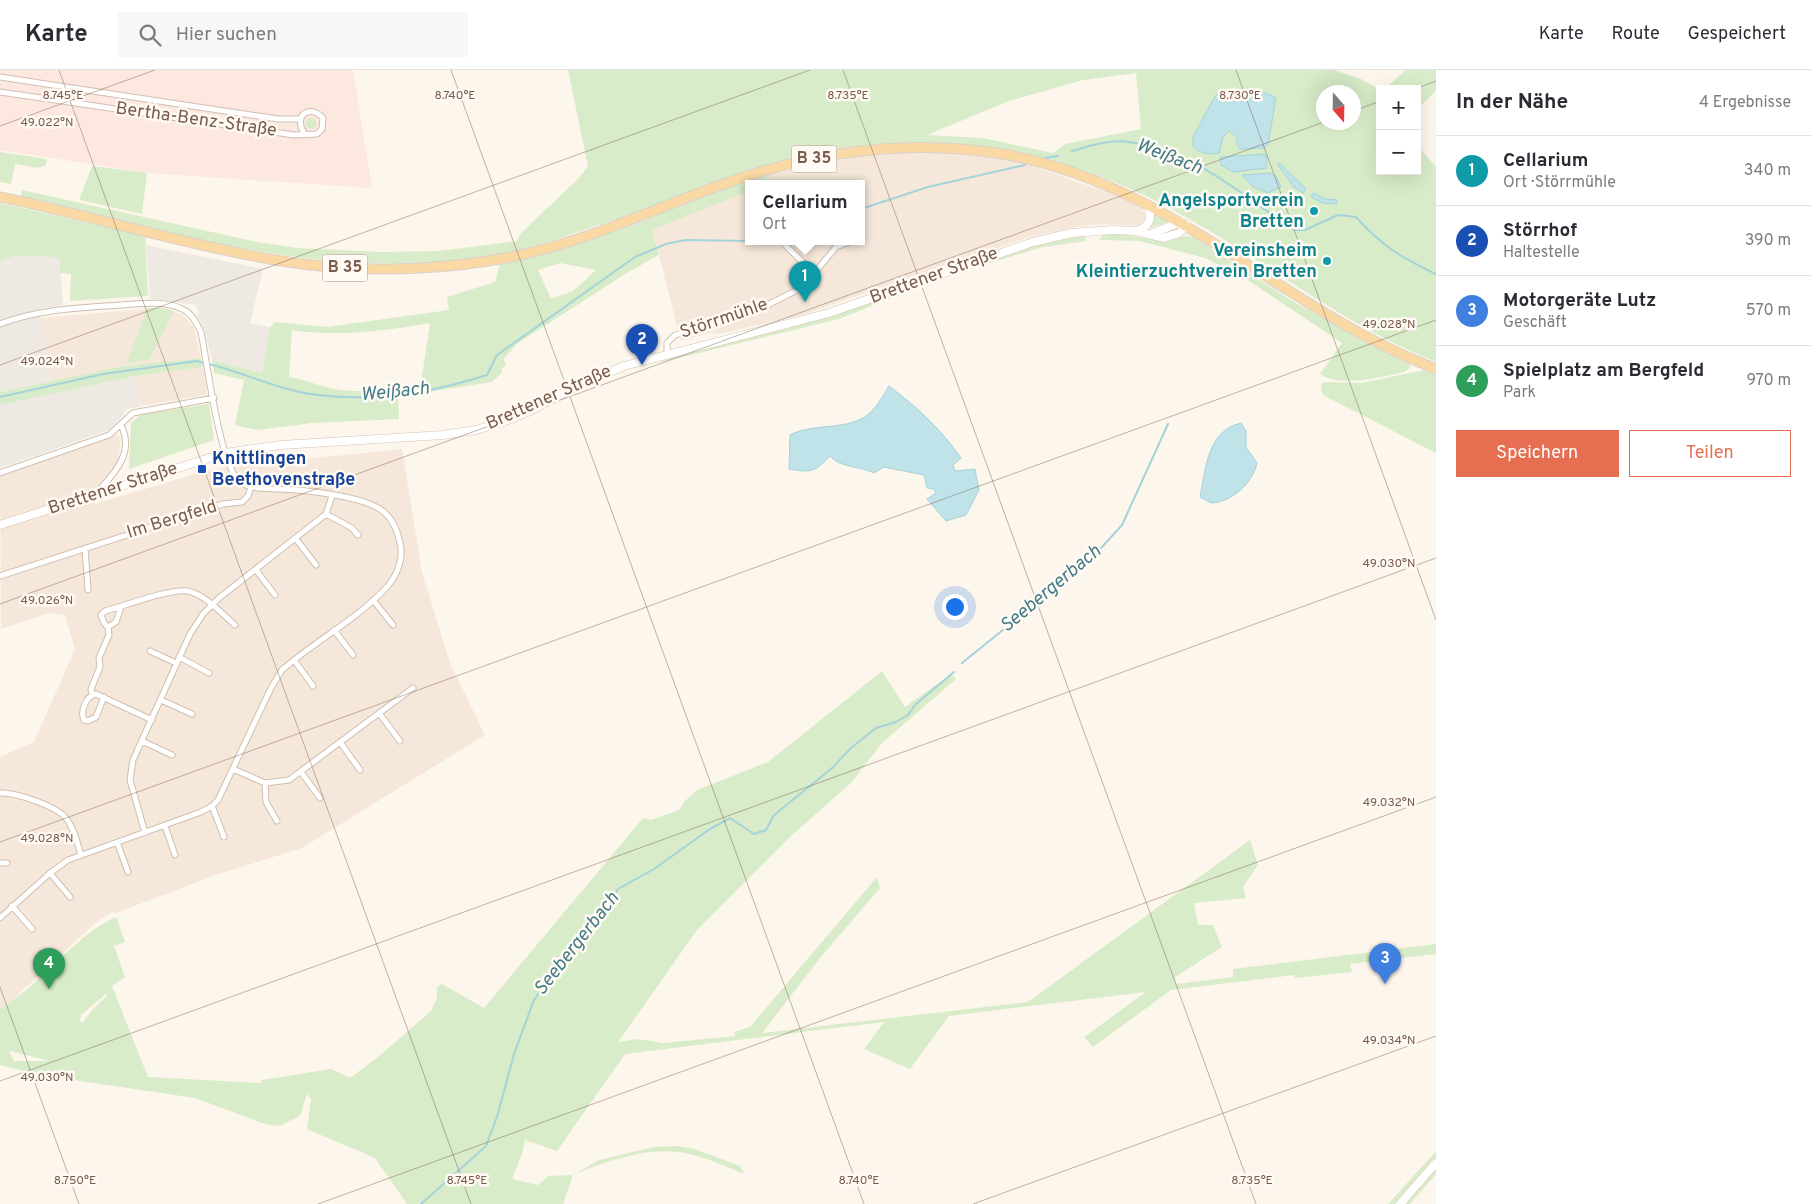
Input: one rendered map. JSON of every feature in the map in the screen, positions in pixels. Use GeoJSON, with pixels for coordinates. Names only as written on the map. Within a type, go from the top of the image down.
{"type":"FeatureCollection","features":[{"type":"Feature","properties":{"kind":"main road","name":"B 35"},"geometry":{"type":"LineString","coordinates":[[0,197],[276,260],[351,268],[443,267],[496,260],[548,248],[605,230],[712,189],[792,163],[846,152],[894,148],[1003,154],[1077,173],[1146,203],[1184,223],[1393,351],[1436,370]]}},
{"type":"Feature","properties":{"kind":"street","name":"Bertha-Benz-Straße"},"geometry":{"type":"LineString","coordinates":[[0,77],[278,120],[300,119]]}},
{"type":"Feature","properties":{"kind":"street","name":"Bertha-Benz-Straße"},"geometry":{"type":"LineString","coordinates":[[0,92],[262,130],[309,135],[317,134],[322,129],[323,118],[318,112],[310,111],[304,113],[300,119],[299,126],[304,133]]}},
{"type":"Feature","properties":{"kind":"street"},"geometry":{"type":"LineString","coordinates":[[1136,231],[1143,229],[1150,220],[1150,210],[1146,203]]}},
{"type":"Feature","properties":{"kind":"street"},"geometry":{"type":"LineString","coordinates":[[1150,234],[1184,223]]}},
{"type":"Feature","properties":{"kind":"street","name":"Brettener Straße"},"geometry":{"type":"LineString","coordinates":[[0,525],[225,453],[281,445],[444,435],[476,430],[530,411],[603,374],[667,354],[829,312],[1033,242],[1092,231],[1136,231],[1163,238],[1171,237],[1183,231],[1184,223]]}},
{"type":"Feature","properties":{"kind":"street"},"geometry":{"type":"LineString","coordinates":[[785,245],[814,273]]}},
{"type":"Feature","properties":{"kind":"street","name":"Störrmühle"},"geometry":{"type":"LineString","coordinates":[[667,354],[667,343],[675,335],[750,314],[803,287],[836,247],[841,245]]}},
{"type":"Feature","properties":{"kind":"street"},"geometry":{"type":"LineString","coordinates":[[0,324],[61,309],[170,305],[183,309],[196,321],[206,357],[225,453],[232,473],[240,482],[251,487],[301,490],[372,504],[385,512],[398,534],[402,549],[401,562],[387,587],[373,600],[282,670],[271,688],[233,769],[212,806],[165,826],[81,854],[50,873],[0,918]]}},
{"type":"Feature","properties":{"kind":"street"},"geometry":{"type":"LineString","coordinates":[[0,473],[110,435],[133,413],[214,398]]}},
{"type":"Feature","properties":{"kind":"street"},"geometry":{"type":"LineString","coordinates":[[101,493],[100,489],[117,472],[123,461],[126,446],[121,425]]}},
{"type":"Feature","properties":{"kind":"street","name":"Im Bergfeld"},"geometry":{"type":"LineString","coordinates":[[0,576],[223,504],[242,502],[248,496],[251,487]]}},
{"type":"Feature","properties":{"kind":"street"},"geometry":{"type":"LineString","coordinates":[[145,832],[130,780],[133,760],[190,634],[211,604],[326,514],[332,496]]}},
{"type":"Feature","properties":{"kind":"street"},"geometry":{"type":"LineString","coordinates":[[326,514],[352,528],[358,535]]}},
{"type":"Feature","properties":{"kind":"street"},"geometry":{"type":"LineString","coordinates":[[296,539],[316,565]]}},
{"type":"Feature","properties":{"kind":"street"},"geometry":{"type":"LineString","coordinates":[[85,548],[88,590]]}},
{"type":"Feature","properties":{"kind":"street"},"geometry":{"type":"LineString","coordinates":[[256,570],[275,595]]}},
{"type":"Feature","properties":{"kind":"street"},"geometry":{"type":"LineString","coordinates":[[104,697],[96,717],[88,721],[84,720],[82,711],[92,694],[91,689],[100,666],[99,658],[109,635],[108,627],[101,615],[105,611],[164,594],[187,591],[211,604],[235,626]]}},
{"type":"Feature","properties":{"kind":"street"},"geometry":{"type":"LineString","coordinates":[[373,600],[393,625]]}},
{"type":"Feature","properties":{"kind":"street"},"geometry":{"type":"LineString","coordinates":[[108,627],[116,622],[121,607]]}},
{"type":"Feature","properties":{"kind":"street"},"geometry":{"type":"LineString","coordinates":[[334,630],[352,655]]}},
{"type":"Feature","properties":{"kind":"street"},"geometry":{"type":"LineString","coordinates":[[150,651],[176,663]]}},
{"type":"Feature","properties":{"kind":"street"},"geometry":{"type":"LineString","coordinates":[[179,656],[209,673]]}},
{"type":"Feature","properties":{"kind":"street"},"geometry":{"type":"LineString","coordinates":[[294,660],[313,686]]}},
{"type":"Feature","properties":{"kind":"street"},"geometry":{"type":"LineString","coordinates":[[233,769],[266,783],[280,782],[301,772],[413,688]]}},
{"type":"Feature","properties":{"kind":"street"},"geometry":{"type":"LineString","coordinates":[[92,694],[104,697],[152,720]]}},
{"type":"Feature","properties":{"kind":"street"},"geometry":{"type":"LineString","coordinates":[[161,700],[192,714]]}},
{"type":"Feature","properties":{"kind":"street"},"geometry":{"type":"LineString","coordinates":[[379,713],[400,741]]}},
{"type":"Feature","properties":{"kind":"street"},"geometry":{"type":"LineString","coordinates":[[142,741],[172,755]]}},
{"type":"Feature","properties":{"kind":"street"},"geometry":{"type":"LineString","coordinates":[[340,742],[360,770]]}},
{"type":"Feature","properties":{"kind":"street"},"geometry":{"type":"LineString","coordinates":[[301,772],[320,798]]}},
{"type":"Feature","properties":{"kind":"street"},"geometry":{"type":"LineString","coordinates":[[266,783],[266,802],[277,821]]}},
{"type":"Feature","properties":{"kind":"street"},"geometry":{"type":"LineString","coordinates":[[0,793],[12,793],[22,796],[65,817],[72,828],[81,854]]}},
{"type":"Feature","properties":{"kind":"street"},"geometry":{"type":"LineString","coordinates":[[212,806],[224,837]]}},
{"type":"Feature","properties":{"kind":"street"},"geometry":{"type":"LineString","coordinates":[[165,826],[176,855]]}},
{"type":"Feature","properties":{"kind":"street"},"geometry":{"type":"LineString","coordinates":[[118,842],[128,872]]}},
{"type":"Feature","properties":{"kind":"street"},"geometry":{"type":"LineString","coordinates":[[0,863],[7,863]]}},
{"type":"Feature","properties":{"kind":"street"},"geometry":{"type":"LineString","coordinates":[[50,873],[70,898]]}},
{"type":"Feature","properties":{"kind":"street"},"geometry":{"type":"LineString","coordinates":[[12,906],[32,929]]}},
{"type":"Feature","properties":{"kind":"street"},"geometry":{"type":"LineString","coordinates":[[1400,1204],[1436,1163]]}},
{"type":"Feature","properties":{"kind":"shaded area"},"geometry":{"type":"Polygon","coordinates":[[[0,70],[353,70],[372,188],[147,173],[0,150],[0,70]]]}},
{"type":"Feature","properties":{"kind":"shaded area"},"geometry":{"type":"Polygon","coordinates":[[[923,151],[1009,160],[1035,167],[1118,196],[1142,208],[1146,218],[1139,226],[1104,224],[1076,227],[1029,237],[802,315],[719,334],[709,333],[681,341],[649,217],[745,183],[745,245],[865,245],[865,180],[753,180],[846,157],[890,152],[923,151]]]}},
{"type":"Feature","properties":{"kind":"shaded area"},"geometry":{"type":"Polygon","coordinates":[[[146,245],[263,269],[250,323],[270,327],[262,373],[212,360],[204,329],[197,316],[199,311],[196,305],[150,299],[146,245]]]}},
{"type":"Feature","properties":{"kind":"shaded area"},"geometry":{"type":"Polygon","coordinates":[[[15,256],[56,257],[60,261],[63,305],[39,309],[52,381],[0,392],[0,261],[15,256]]]}},
{"type":"Feature","properties":{"kind":"shaded area"},"geometry":{"type":"Polygon","coordinates":[[[164,309],[183,315],[194,328],[201,358],[122,366],[52,381],[40,318],[164,309]]]}},
{"type":"Feature","properties":{"kind":"shaded area"},"geometry":{"type":"Polygon","coordinates":[[[203,367],[207,390],[206,395],[141,406],[136,376],[203,367]]]}},
{"type":"Feature","properties":{"kind":"shaded area"},"geometry":{"type":"Polygon","coordinates":[[[136,376],[141,407],[129,408],[124,411],[123,416],[109,430],[0,468],[0,405],[136,376]]]}},
{"type":"Feature","properties":{"kind":"shaded area"},"geometry":{"type":"Polygon","coordinates":[[[117,434],[121,437],[118,463],[98,488],[90,491],[95,504],[212,469],[402,449],[422,572],[450,663],[485,735],[302,848],[216,875],[116,913],[112,912],[94,924],[8,1004],[0,1008],[0,757],[34,742],[75,649],[65,615],[49,613],[1,629],[0,476],[117,434]]]}},
{"type":"Feature","properties":{"kind":"green space"},"geometry":{"type":"Polygon","coordinates":[[[568,70],[1334,70],[1361,79],[1376,88],[1376,175],[1421,175],[1421,150],[1436,167],[1436,362],[1362,326],[1186,217],[1123,185],[1039,158],[982,148],[923,142],[920,148],[792,163],[767,175],[767,180],[745,180],[745,193],[652,230],[659,255],[625,274],[518,343],[504,358],[506,365],[502,368],[502,373],[491,382],[398,397],[399,419],[312,423],[257,430],[235,425],[244,380],[214,373],[212,360],[262,373],[270,327],[275,322],[327,327],[449,310],[447,297],[495,282],[500,264],[556,250],[630,226],[648,219],[644,211],[552,241],[496,255],[436,262],[376,263],[316,259],[257,251],[138,226],[21,197],[22,190],[257,242],[297,248],[381,252],[439,251],[517,241],[520,234],[579,178],[588,166],[568,70]],[[1136,73],[1083,80],[1009,101],[927,135],[983,138],[1053,153],[1065,144],[1141,129],[1136,73]],[[1243,90],[1223,137],[1229,131],[1234,133],[1238,147],[1243,90]],[[560,263],[538,270],[551,299],[573,291],[596,270],[560,263]],[[430,323],[344,333],[292,330],[289,377],[335,389],[356,391],[388,389],[421,383],[430,323]]]}},
{"type":"Feature","properties":{"kind":"green space"},"geometry":{"type":"Polygon","coordinates":[[[1406,70],[1436,70],[1436,91],[1421,105],[1421,85],[1389,85],[1406,70]]]}},
{"type":"Feature","properties":{"kind":"green space"},"geometry":{"type":"Polygon","coordinates":[[[309,118],[313,118],[316,123],[315,127],[309,128],[306,125],[306,121],[309,118]]]}},
{"type":"Feature","properties":{"kind":"green space"},"geometry":{"type":"Polygon","coordinates":[[[0,152],[47,159],[46,165],[38,168],[15,164],[11,184],[0,182],[0,152]]]}},
{"type":"Feature","properties":{"kind":"green space"},"geometry":{"type":"Polygon","coordinates":[[[92,166],[147,173],[142,214],[79,200],[92,166]]]}},
{"type":"Feature","properties":{"kind":"green space"},"geometry":{"type":"Polygon","coordinates":[[[0,203],[145,236],[148,296],[70,301],[71,274],[60,273],[60,261],[56,257],[15,256],[0,261],[0,203]]]}},
{"type":"Feature","properties":{"kind":"green space"},"geometry":{"type":"Polygon","coordinates":[[[1153,213],[1168,221],[1168,222],[1150,228],[1153,213]]]}},
{"type":"Feature","properties":{"kind":"green space"},"geometry":{"type":"Polygon","coordinates":[[[1114,233],[1166,242],[1185,236],[1193,237],[1294,302],[1410,364],[1410,368],[1404,372],[1361,380],[1350,381],[1328,378],[1320,374],[1342,343],[1249,281],[1205,258],[1140,241],[1099,240],[1102,236],[1114,233]]]}},
{"type":"Feature","properties":{"kind":"green space"},"geometry":{"type":"Polygon","coordinates":[[[1081,236],[1085,237],[1087,241],[1043,247],[942,278],[839,319],[662,362],[660,360],[818,320],[1030,247],[1081,236]]]}},
{"type":"Feature","properties":{"kind":"green space"},"geometry":{"type":"Polygon","coordinates":[[[147,308],[163,308],[174,311],[149,360],[127,363],[147,308]]]}},
{"type":"Feature","properties":{"kind":"green space"},"geometry":{"type":"Polygon","coordinates":[[[201,358],[203,367],[136,376],[0,405],[0,392],[122,366],[201,358]]]}},
{"type":"Feature","properties":{"kind":"green space"},"geometry":{"type":"Polygon","coordinates":[[[1424,370],[1436,375],[1436,453],[1323,395],[1321,388],[1322,383],[1327,382],[1362,383],[1424,370]]]}},
{"type":"Feature","properties":{"kind":"green space"},"geometry":{"type":"Polygon","coordinates":[[[209,404],[214,440],[129,469],[131,423],[142,414],[209,404]]]}},
{"type":"Feature","properties":{"kind":"green space"},"geometry":{"type":"Polygon","coordinates":[[[882,671],[905,707],[951,674],[956,679],[882,743],[851,783],[791,836],[697,930],[618,1042],[638,1039],[663,1043],[736,1036],[734,1032],[750,1027],[877,877],[880,888],[820,958],[762,1033],[1028,1002],[1250,840],[1258,865],[1243,887],[1246,898],[1194,903],[1198,925],[1213,925],[1222,947],[1175,977],[1176,984],[1233,977],[1233,969],[1436,944],[1436,954],[1350,964],[1352,972],[1295,978],[1294,975],[1171,990],[1093,1047],[1084,1037],[1146,992],[949,1016],[910,1069],[864,1049],[884,1022],[625,1054],[557,1151],[525,1140],[522,1154],[512,1179],[538,1185],[548,1176],[573,1175],[563,1204],[407,1204],[375,1158],[307,1129],[311,1099],[307,1094],[300,1116],[279,1126],[265,1124],[195,1098],[40,1075],[0,1065],[0,1008],[16,998],[85,936],[116,917],[125,942],[114,946],[125,977],[112,986],[148,1077],[261,1083],[262,1080],[331,1069],[350,1078],[378,1057],[431,1011],[437,998],[437,987],[442,984],[484,1008],[643,818],[651,820],[679,810],[697,790],[768,762],[882,671]],[[106,994],[81,1015],[80,1021],[82,1023],[107,996],[106,994]],[[10,1051],[14,1061],[49,1061],[10,1051]]]}},
{"type":"Feature","properties":{"kind":"green space"},"geometry":{"type":"Polygon","coordinates":[[[678,1146],[695,1149],[740,1166],[744,1174],[699,1157],[678,1152],[662,1151],[632,1155],[573,1175],[599,1160],[654,1147],[678,1146]]]}},
{"type":"Feature","properties":{"kind":"green space"},"geometry":{"type":"Polygon","coordinates":[[[1436,1151],[1436,1163],[1400,1204],[1388,1204],[1436,1151]]]}},
{"type":"Feature","properties":{"kind":"green space"},"geometry":{"type":"Polygon","coordinates":[[[1436,1168],[1436,1174],[1410,1204],[1405,1204],[1436,1168]]]}},
{"type":"Feature","properties":{"kind":"water"},"geometry":{"type":"Polygon","coordinates":[[[1226,90],[1265,93],[1276,98],[1268,144],[1264,148],[1241,149],[1238,147],[1236,136],[1229,131],[1223,137],[1219,153],[1205,153],[1193,146],[1193,137],[1215,96],[1226,90]]]}},
{"type":"Feature","properties":{"kind":"water"},"geometry":{"type":"Polygon","coordinates":[[[1266,154],[1267,168],[1233,172],[1221,165],[1220,157],[1266,154]]]}},
{"type":"Feature","properties":{"kind":"water"},"geometry":{"type":"Polygon","coordinates":[[[1279,163],[1306,189],[1303,193],[1294,187],[1278,165],[1279,163]]]}},
{"type":"Feature","properties":{"kind":"water"},"geometry":{"type":"Polygon","coordinates":[[[1271,173],[1276,176],[1281,187],[1268,193],[1253,187],[1242,175],[1271,173]]]}},
{"type":"Feature","properties":{"kind":"water"},"geometry":{"type":"Polygon","coordinates":[[[1313,193],[1325,199],[1337,200],[1337,204],[1323,203],[1311,197],[1313,193]]]}},
{"type":"Feature","properties":{"kind":"water"},"geometry":{"type":"Polygon","coordinates":[[[889,386],[928,419],[953,447],[961,458],[953,465],[955,471],[975,469],[979,490],[966,515],[946,521],[927,499],[936,493],[934,489],[927,488],[924,475],[884,467],[874,473],[839,463],[830,456],[812,470],[789,469],[790,435],[810,429],[842,425],[862,418],[874,409],[889,386]]]}},
{"type":"Feature","properties":{"kind":"water"},"geometry":{"type":"Polygon","coordinates":[[[1241,423],[1246,431],[1246,447],[1257,463],[1255,470],[1246,484],[1234,495],[1219,502],[1211,503],[1200,497],[1210,452],[1221,434],[1230,427],[1241,423]]]}},
{"type":"Feature","properties":{"kind":"waterway","name":"Weißach"},"geometry":{"type":"LineString","coordinates":[[1072,151],[1122,141],[1174,154],[1216,176],[1294,230],[1305,230],[1338,215],[1356,217],[1374,236],[1392,250],[1436,274]]}},
{"type":"Feature","properties":{"kind":"waterway","name":"Weißach"},"geometry":{"type":"LineString","coordinates":[[1045,158],[1058,156]]}},
{"type":"Feature","properties":{"kind":"waterway","name":"Weißach"},"geometry":{"type":"LineString","coordinates":[[865,208],[928,187],[1025,165]]}},
{"type":"Feature","properties":{"kind":"waterway","name":"Weißach"},"geometry":{"type":"LineString","coordinates":[[209,364],[290,390],[318,395],[361,397],[425,391],[487,375],[497,355],[635,257],[666,244],[685,240],[745,241]]}},
{"type":"Feature","properties":{"kind":"waterway","name":"Weißach"},"geometry":{"type":"LineString","coordinates":[[0,397],[103,374],[197,361],[204,363]]}},
{"type":"Feature","properties":{"kind":"waterway","name":"Seebergerbach"},"geometry":{"type":"LineString","coordinates":[[962,663],[1093,557],[1122,525],[1168,424]]}},
{"type":"Feature","properties":{"kind":"waterway","name":"Seebergerbach"},"geometry":{"type":"LineString","coordinates":[[421,1204],[486,1146],[497,1117],[514,1054],[534,1000],[577,941],[601,917],[618,889],[654,869],[710,829],[730,818],[754,834],[766,830],[774,815],[831,769],[851,748],[876,728],[896,722],[908,715],[915,705],[954,672]]}},
{"type":"Feature","properties":{"kind":"place","name":"Angelsportverein Bretten"},"geometry":{"type":"Point","coordinates":[1314,211]}},
{"type":"Feature","properties":{"kind":"place","name":"Vereinsheim Kleintierzuchtverein Bretten"},"geometry":{"type":"Point","coordinates":[1327,261]}},
{"type":"Feature","properties":{"kind":"place","name":"Cellarium"},"geometry":{"type":"Point","coordinates":[805,302]}},
{"type":"Feature","properties":{"kind":"place","name":"Störrhof"},"geometry":{"type":"Point","coordinates":[642,365]}},
{"type":"Feature","properties":{"kind":"place","name":"Knittlingen Beethovenstraße"},"geometry":{"type":"Point","coordinates":[202,469]}},
{"type":"Feature","properties":{"kind":"place","name":"Motorgeräte Lutz"},"geometry":{"type":"Point","coordinates":[1385,984]}},
{"type":"Feature","properties":{"kind":"place","name":"Spielplatz am Bergfeld"},"geometry":{"type":"Point","coordinates":[49,989]}}]}
